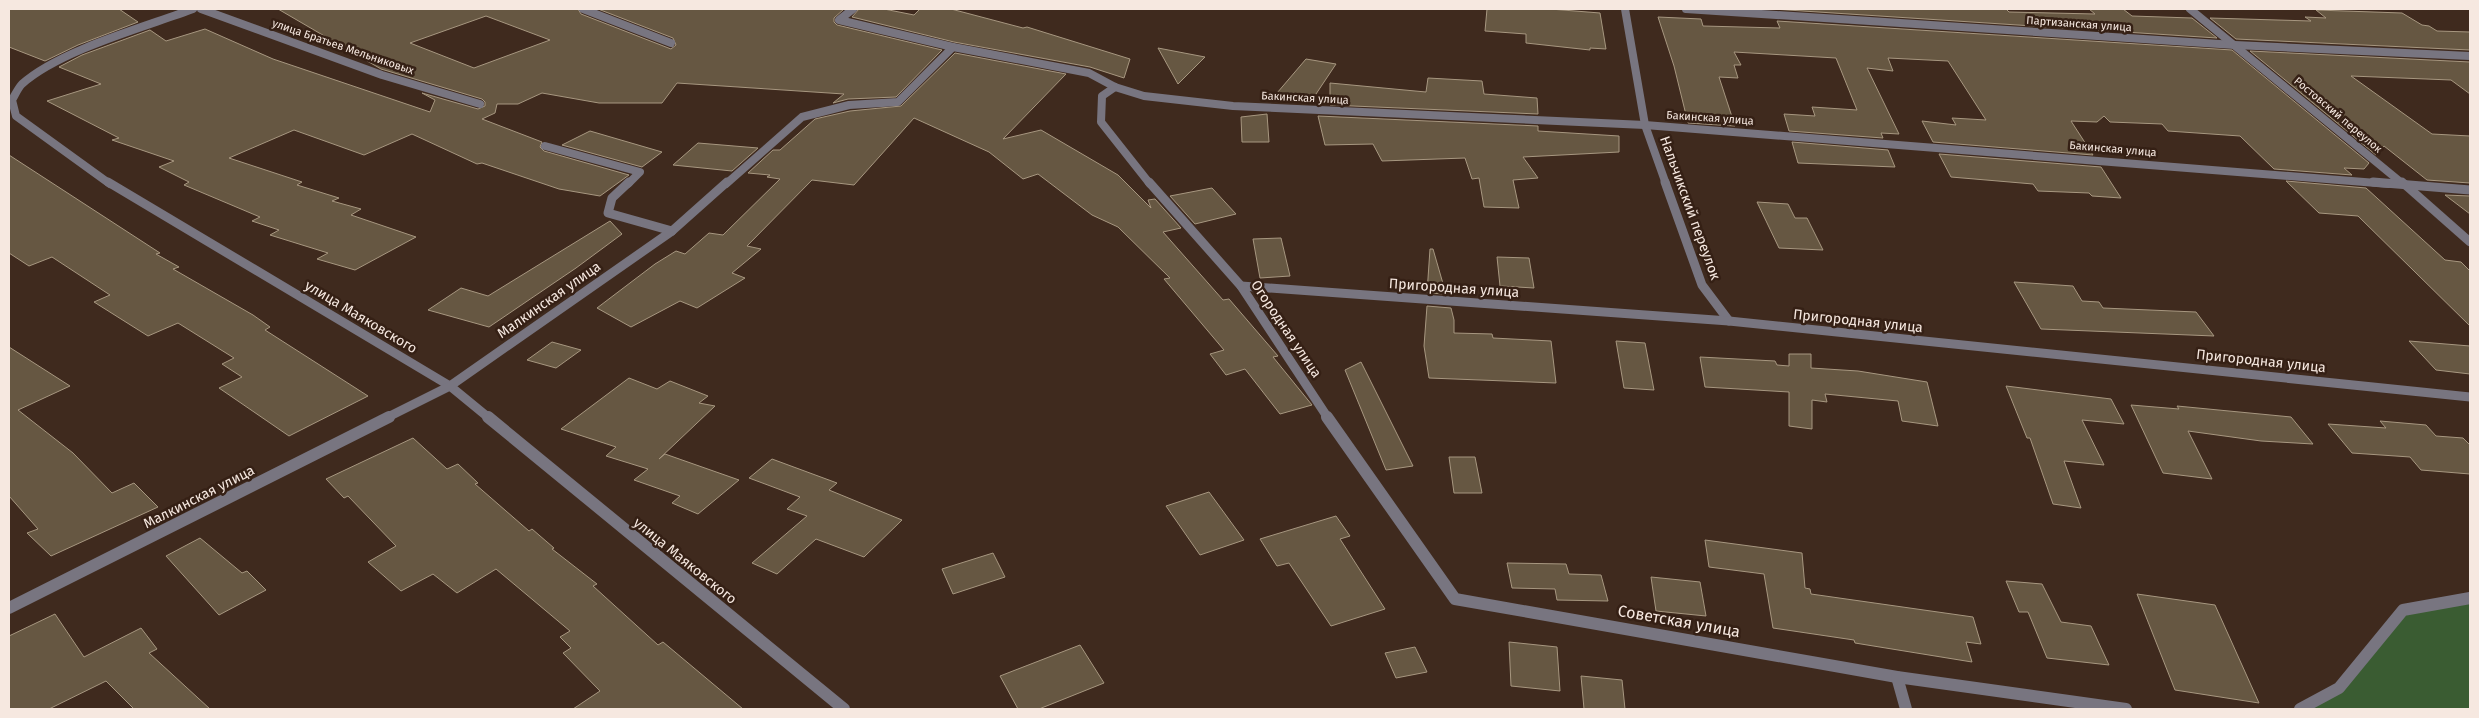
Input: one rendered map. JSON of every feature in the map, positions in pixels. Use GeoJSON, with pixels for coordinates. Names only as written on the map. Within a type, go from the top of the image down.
{"type":"FeatureCollection","features":[{"type":"Feature","properties":{"kind":"street","name":"улица Маяковского"},"geometry":{"type":"LineString","coordinates":[[193,9],[90,48],[48,68],[20,86],[12,100],[16,116],[106,181],[450,386],[844,709]]}},
{"type":"Feature","properties":{"kind":"street","name":"улица Братьев Мельниковых"},"geometry":{"type":"LineString","coordinates":[[201,9],[382,75],[480,104]]}},
{"type":"Feature","properties":{"kind":"street"},"geometry":{"type":"LineString","coordinates":[[583,9],[671,43]]}},
{"type":"Feature","properties":{"kind":"street"},"geometry":{"type":"LineString","coordinates":[[853,9],[839,20],[953,47]]}},
{"type":"Feature","properties":{"kind":"street","name":"Нальчикский переулок"},"geometry":{"type":"LineString","coordinates":[[1625,9],[1645,125],[1702,285],[1729,321]]}},
{"type":"Feature","properties":{"kind":"street","name":"Партизанская улица"},"geometry":{"type":"LineString","coordinates":[[1686,9],[2235,45],[2470,56]]}},
{"type":"Feature","properties":{"kind":"street","name":"Ростовский переулок"},"geometry":{"type":"LineString","coordinates":[[2190,9],[2405,184],[2470,242]]}},
{"type":"Feature","properties":{"kind":"street","name":"Малкинская улица"},"geometry":{"type":"LineString","coordinates":[[9,608],[450,386],[672,231],[802,116],[824,108],[870,102],[898,102],[953,47]]}},
{"type":"Feature","properties":{"kind":"street","name":"Бакинская улица"},"geometry":{"type":"LineString","coordinates":[[953,47],[1089,73],[1115,88],[1144,96],[1233,106],[1645,125],[2470,190]]}},
{"type":"Feature","properties":{"kind":"street","name":"Огородная улица"},"geometry":{"type":"LineString","coordinates":[[1115,88],[1102,96],[1101,122],[1136,168],[1241,286],[1344,442],[1455,599]]}},
{"type":"Feature","properties":{"kind":"street"},"geometry":{"type":"LineString","coordinates":[[545,146],[640,172],[612,198],[608,213],[672,231]]}},
{"type":"Feature","properties":{"kind":"street","name":"Пригородная улица"},"geometry":{"type":"LineString","coordinates":[[1241,286],[1729,321],[2470,397]]}},
{"type":"Feature","properties":{"kind":"street"},"geometry":{"type":"LineString","coordinates":[[2300,709],[2340,688],[2403,610],[2470,598]]}},
{"type":"Feature","properties":{"kind":"street","name":"Советская улица"},"geometry":{"type":"LineString","coordinates":[[1455,599],[1897,677],[2126,709]]}},
{"type":"Feature","properties":{"kind":"street"},"geometry":{"type":"LineString","coordinates":[[1897,677],[1906,709]]}},
{"type":"Feature","properties":{"kind":"green space"},"geometry":{"type":"Polygon","coordinates":[[[2470,598],[2470,709],[2300,709],[2339,688],[2403,610],[2470,598]]]}},
{"type":"Feature","properties":{"kind":"building"},"geometry":{"type":"Polygon","coordinates":[[[9,9],[119,9],[138,22],[78,45],[45,61],[9,47],[9,9]]]}},
{"type":"Feature","properties":{"kind":"building"},"geometry":{"type":"Polygon","coordinates":[[[278,9],[578,9],[581,14],[671,49],[676,45],[673,38],[598,9],[844,9],[834,18],[834,22],[837,25],[942,50],[896,97],[848,99],[833,103],[844,94],[677,83],[662,103],[599,103],[542,93],[518,104],[497,104],[495,113],[482,119],[542,142],[540,147],[544,151],[629,175],[600,196],[559,189],[482,163],[477,164],[412,134],[364,155],[294,130],[229,158],[302,182],[297,185],[339,198],[332,201],[361,209],[351,215],[416,237],[355,270],[317,259],[328,253],[270,235],[279,230],[252,221],[260,217],[184,185],[189,182],[159,167],[174,161],[112,140],[119,138],[47,101],[101,84],[59,67],[82,55],[150,30],[166,41],[205,29],[273,59],[430,112],[435,100],[422,93],[478,109],[485,106],[485,102],[482,99],[381,69],[278,9]],[[486,16],[410,43],[474,68],[550,40],[486,16]]]}},
{"type":"Feature","properties":{"kind":"building"},"geometry":{"type":"Polygon","coordinates":[[[859,9],[884,9],[914,15],[920,9],[951,9],[1023,28],[1027,27],[1130,59],[1124,78],[1090,67],[954,42],[852,17],[859,9]]]}},
{"type":"Feature","properties":{"kind":"building"},"geometry":{"type":"Polygon","coordinates":[[[1487,9],[1550,9],[1600,13],[1606,49],[1590,48],[1590,50],[1526,43],[1526,34],[1485,31],[1487,9]]]}},
{"type":"Feature","properties":{"kind":"building"},"geometry":{"type":"Polygon","coordinates":[[[1772,9],[2006,9],[2009,12],[2095,14],[2089,9],[2123,9],[2132,16],[2192,18],[2217,38],[1772,9]]]}},
{"type":"Feature","properties":{"kind":"building"},"geometry":{"type":"Polygon","coordinates":[[[2316,10],[2402,13],[2422,25],[2429,26],[2437,31],[2470,32],[2470,50],[2236,39],[2210,18],[2311,21],[2305,17],[2326,18],[2316,10]]]}},
{"type":"Feature","properties":{"kind":"building"},"geometry":{"type":"Polygon","coordinates":[[[1658,17],[1701,19],[1703,26],[1780,28],[1777,21],[2232,50],[2369,163],[2364,169],[2344,168],[2352,175],[2274,169],[2240,136],[2168,131],[2162,124],[2110,122],[2104,116],[2097,122],[2071,121],[2093,155],[1933,142],[1922,121],[1956,125],[1952,118],[1986,120],[1948,61],[1888,58],[1893,71],[1867,68],[1899,134],[1881,133],[1883,138],[1789,131],[1784,114],[1815,116],[1812,107],[1857,110],[1836,58],[1734,52],[1741,65],[1734,65],[1738,78],[1719,77],[1735,126],[1688,123],[1674,66],[1658,17]]]}},
{"type":"Feature","properties":{"kind":"building"},"geometry":{"type":"Polygon","coordinates":[[[1158,48],[1205,57],[1178,84],[1158,48]]]}},
{"type":"Feature","properties":{"kind":"building"},"geometry":{"type":"Polygon","coordinates":[[[2250,51],[2470,62],[2470,94],[2451,80],[2351,76],[2432,134],[2470,136],[2470,183],[2427,180],[2384,146],[2376,155],[2250,51]]]}},
{"type":"Feature","properties":{"kind":"building"},"geometry":{"type":"Polygon","coordinates":[[[955,53],[1066,74],[1003,139],[1041,130],[1118,175],[1151,208],[1148,200],[1155,199],[1181,228],[1163,232],[1223,300],[1229,299],[1278,356],[1273,357],[1312,405],[1280,414],[1245,369],[1226,375],[1210,354],[1224,350],[1164,279],[1170,278],[1118,227],[1092,215],[1038,174],[1023,179],[989,152],[914,118],[854,185],[812,180],[747,246],[761,249],[732,273],[745,278],[697,308],[680,301],[631,327],[597,308],[655,264],[676,251],[685,254],[709,233],[723,235],[780,179],[767,177],[770,175],[748,173],[773,150],[780,150],[815,119],[850,111],[901,106],[955,53]]]}},
{"type":"Feature","properties":{"kind":"building"},"geometry":{"type":"Polygon","coordinates":[[[1306,59],[1336,64],[1314,97],[1277,93],[1306,59]]]}},
{"type":"Feature","properties":{"kind":"building"},"geometry":{"type":"Polygon","coordinates":[[[1428,78],[1482,81],[1484,94],[1537,98],[1538,114],[1330,105],[1330,83],[1426,92],[1428,78]]]}},
{"type":"Feature","properties":{"kind":"building"},"geometry":{"type":"Polygon","coordinates":[[[1267,114],[1269,142],[1242,142],[1241,117],[1267,114]]]}},
{"type":"Feature","properties":{"kind":"building"},"geometry":{"type":"Polygon","coordinates":[[[1318,116],[1538,126],[1538,131],[1619,136],[1619,152],[1523,157],[1538,178],[1513,180],[1519,208],[1484,207],[1479,178],[1472,179],[1465,158],[1382,161],[1373,144],[1325,145],[1318,116]]]}},
{"type":"Feature","properties":{"kind":"building"},"geometry":{"type":"Polygon","coordinates":[[[590,131],[662,152],[642,167],[562,145],[590,131]]]}},
{"type":"Feature","properties":{"kind":"building"},"geometry":{"type":"Polygon","coordinates":[[[1792,142],[1888,150],[1895,167],[1798,163],[1792,142]]]}},
{"type":"Feature","properties":{"kind":"building"},"geometry":{"type":"Polygon","coordinates":[[[698,143],[758,148],[732,171],[673,165],[698,143]]]}},
{"type":"Feature","properties":{"kind":"building"},"geometry":{"type":"Polygon","coordinates":[[[1939,154],[2101,167],[2121,198],[2092,196],[2089,193],[2038,191],[2033,184],[1951,177],[1939,154]]]}},
{"type":"Feature","properties":{"kind":"building"},"geometry":{"type":"Polygon","coordinates":[[[9,155],[160,253],[156,254],[179,267],[173,269],[253,315],[270,327],[265,330],[368,396],[289,436],[219,388],[242,377],[222,364],[234,358],[178,323],[148,336],[94,302],[110,295],[52,257],[29,266],[9,253],[9,155]]]}},
{"type":"Feature","properties":{"kind":"building"},"geometry":{"type":"Polygon","coordinates":[[[2286,181],[2366,188],[2445,260],[2461,262],[2470,271],[2470,326],[2358,216],[2319,213],[2286,181]]]}},
{"type":"Feature","properties":{"kind":"building"},"geometry":{"type":"Polygon","coordinates":[[[1212,188],[1236,214],[1195,224],[1170,196],[1212,188]]]}},
{"type":"Feature","properties":{"kind":"building"},"geometry":{"type":"Polygon","coordinates":[[[2445,195],[2470,196],[2470,214],[2445,195]]]}},
{"type":"Feature","properties":{"kind":"building"},"geometry":{"type":"Polygon","coordinates":[[[1757,202],[1788,204],[1795,218],[1807,218],[1823,250],[1779,248],[1757,202]]]}},
{"type":"Feature","properties":{"kind":"building"},"geometry":{"type":"Polygon","coordinates":[[[610,221],[622,234],[576,268],[489,327],[428,310],[461,288],[488,296],[610,221]]]}},
{"type":"Feature","properties":{"kind":"building"},"geometry":{"type":"Polygon","coordinates":[[[1281,238],[1290,276],[1260,278],[1253,239],[1281,238]]]}},
{"type":"Feature","properties":{"kind":"building"},"geometry":{"type":"Polygon","coordinates":[[[1430,249],[1433,249],[1446,294],[1427,293],[1430,249]]]}},
{"type":"Feature","properties":{"kind":"building"},"geometry":{"type":"Polygon","coordinates":[[[1497,257],[1529,258],[1534,288],[1500,286],[1497,257]]]}},
{"type":"Feature","properties":{"kind":"building"},"geometry":{"type":"Polygon","coordinates":[[[2014,282],[2073,286],[2082,301],[2099,302],[2103,308],[2196,312],[2214,336],[2041,329],[2014,282]]]}},
{"type":"Feature","properties":{"kind":"building"},"geometry":{"type":"Polygon","coordinates":[[[1427,306],[1451,308],[1454,320],[1454,333],[1492,334],[1493,338],[1551,341],[1556,383],[1429,378],[1424,346],[1427,306]]]}},
{"type":"Feature","properties":{"kind":"building"},"geometry":{"type":"Polygon","coordinates":[[[1616,341],[1645,343],[1654,390],[1624,388],[1616,341]]]}},
{"type":"Feature","properties":{"kind":"building"},"geometry":{"type":"Polygon","coordinates":[[[2409,341],[2470,346],[2470,374],[2436,370],[2409,341]]]}},
{"type":"Feature","properties":{"kind":"building"},"geometry":{"type":"Polygon","coordinates":[[[552,342],[581,350],[556,368],[527,360],[552,342]]]}},
{"type":"Feature","properties":{"kind":"building"},"geometry":{"type":"Polygon","coordinates":[[[9,347],[70,386],[18,410],[73,453],[112,493],[134,483],[158,507],[51,556],[27,533],[38,529],[9,496],[9,347]]]}},
{"type":"Feature","properties":{"kind":"building"},"geometry":{"type":"Polygon","coordinates":[[[1789,354],[1811,354],[1811,368],[1858,371],[1927,382],[1938,426],[1902,421],[1898,401],[1825,394],[1827,402],[1812,400],[1812,429],[1789,426],[1789,392],[1705,387],[1700,357],[1775,361],[1777,365],[1789,366],[1789,354]]]}},
{"type":"Feature","properties":{"kind":"building"},"geometry":{"type":"Polygon","coordinates":[[[1361,362],[1413,466],[1386,470],[1345,370],[1361,362]]]}},
{"type":"Feature","properties":{"kind":"building"},"geometry":{"type":"Polygon","coordinates":[[[629,378],[657,389],[670,381],[708,396],[699,403],[715,406],[659,459],[665,454],[739,480],[698,514],[672,503],[680,496],[634,480],[648,469],[606,456],[616,447],[561,429],[629,378]]]}},
{"type":"Feature","properties":{"kind":"building"},"geometry":{"type":"Polygon","coordinates":[[[2006,386],[2111,399],[2124,424],[2082,420],[2104,465],[2064,461],[2081,508],[2053,504],[2030,438],[2027,438],[2006,386]]]}},
{"type":"Feature","properties":{"kind":"building"},"geometry":{"type":"Polygon","coordinates":[[[2131,405],[2179,409],[2177,406],[2291,417],[2313,444],[2261,441],[2188,431],[2212,479],[2163,473],[2131,405]]]}},
{"type":"Feature","properties":{"kind":"building"},"geometry":{"type":"Polygon","coordinates":[[[2380,421],[2426,425],[2436,436],[2463,438],[2470,445],[2470,474],[2421,470],[2410,457],[2352,453],[2328,424],[2386,428],[2380,421]]]}},
{"type":"Feature","properties":{"kind":"building"},"geometry":{"type":"Polygon","coordinates":[[[413,438],[447,469],[458,464],[478,483],[475,484],[529,531],[532,529],[554,548],[552,549],[597,584],[593,586],[658,645],[663,642],[743,709],[573,709],[600,691],[563,653],[571,648],[560,637],[570,631],[496,569],[457,593],[433,574],[401,591],[368,562],[396,546],[348,496],[344,498],[326,479],[413,438]]]}},
{"type":"Feature","properties":{"kind":"building"},"geometry":{"type":"Polygon","coordinates":[[[1449,457],[1475,457],[1482,493],[1454,493],[1449,457]]]}},
{"type":"Feature","properties":{"kind":"building"},"geometry":{"type":"Polygon","coordinates":[[[772,459],[837,483],[829,490],[902,520],[864,557],[816,539],[777,574],[752,563],[807,516],[787,509],[800,497],[749,478],[772,459]]]}},
{"type":"Feature","properties":{"kind":"building"},"geometry":{"type":"Polygon","coordinates":[[[1209,492],[1244,540],[1200,555],[1166,506],[1209,492]]]}},
{"type":"Feature","properties":{"kind":"building"},"geometry":{"type":"Polygon","coordinates":[[[1336,516],[1350,536],[1340,539],[1385,609],[1331,626],[1289,563],[1277,566],[1260,539],[1336,516]]]}},
{"type":"Feature","properties":{"kind":"building"},"geometry":{"type":"Polygon","coordinates":[[[200,538],[242,573],[247,571],[266,590],[219,615],[166,556],[200,538]]]}},
{"type":"Feature","properties":{"kind":"building"},"geometry":{"type":"Polygon","coordinates":[[[1705,540],[1802,553],[1805,588],[1810,589],[1811,594],[1973,617],[1981,644],[1966,642],[1972,662],[1855,643],[1854,640],[1773,628],[1764,574],[1709,567],[1705,540]]]}},
{"type":"Feature","properties":{"kind":"building"},"geometry":{"type":"Polygon","coordinates":[[[993,553],[1005,577],[953,594],[942,569],[993,553]]]}},
{"type":"Feature","properties":{"kind":"building"},"geometry":{"type":"Polygon","coordinates":[[[1507,563],[1566,564],[1569,574],[1601,575],[1608,601],[1557,600],[1555,589],[1512,588],[1507,563]]]}},
{"type":"Feature","properties":{"kind":"building"},"geometry":{"type":"Polygon","coordinates":[[[1651,577],[1700,582],[1706,616],[1656,611],[1651,577]]]}},
{"type":"Feature","properties":{"kind":"building"},"geometry":{"type":"Polygon","coordinates":[[[2006,581],[2042,584],[2061,622],[2091,626],[2109,665],[2047,658],[2028,612],[2019,612],[2006,581]]]}},
{"type":"Feature","properties":{"kind":"building"},"geometry":{"type":"Polygon","coordinates":[[[2137,594],[2215,605],[2259,703],[2175,690],[2137,594]]]}},
{"type":"Feature","properties":{"kind":"building"},"geometry":{"type":"Polygon","coordinates":[[[55,614],[84,657],[141,628],[157,649],[149,653],[210,709],[134,709],[106,681],[49,709],[9,709],[9,636],[55,614]]]}},
{"type":"Feature","properties":{"kind":"building"},"geometry":{"type":"Polygon","coordinates":[[[1509,642],[1557,647],[1560,691],[1511,686],[1509,642]]]}},
{"type":"Feature","properties":{"kind":"building"},"geometry":{"type":"Polygon","coordinates":[[[1080,645],[1104,683],[1039,709],[1018,709],[1000,676],[1080,645]]]}},
{"type":"Feature","properties":{"kind":"building"},"geometry":{"type":"Polygon","coordinates":[[[1415,647],[1427,672],[1396,678],[1385,653],[1415,647]]]}},
{"type":"Feature","properties":{"kind":"building"},"geometry":{"type":"Polygon","coordinates":[[[1581,676],[1622,680],[1625,709],[1584,709],[1581,676]]]}}]}
